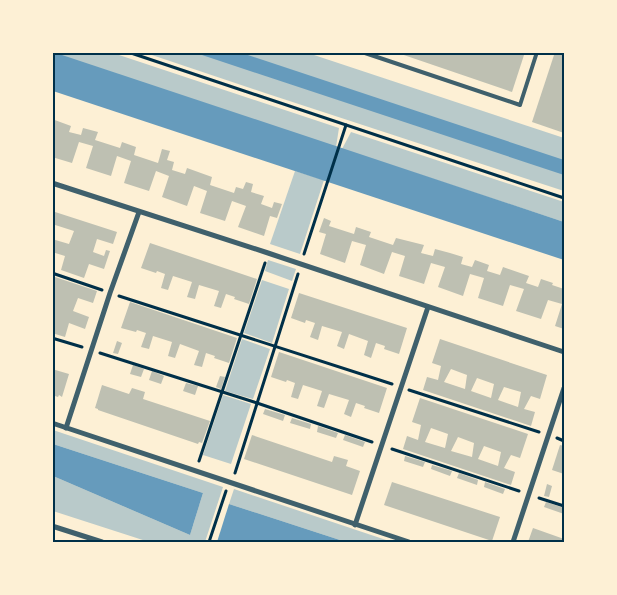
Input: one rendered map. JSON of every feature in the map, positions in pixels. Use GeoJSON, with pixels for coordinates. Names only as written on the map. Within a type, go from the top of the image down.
{"type":"FeatureCollection","features":[{"type":"Feature","properties":{"kind":"street"},"geometry":{"type":"LineString","coordinates":[[52,183],[564,352]]}},
{"type":"Feature","properties":{"kind":"street"},"geometry":{"type":"LineString","coordinates":[[66,428],[110,293],[139,212]]}},
{"type":"Feature","properties":{"kind":"street"},"geometry":{"type":"LineString","coordinates":[[355,525],[428,307]]}},
{"type":"Feature","properties":{"kind":"street"},"geometry":{"type":"LineString","coordinates":[[513,542],[550,436],[564,388]]}},
{"type":"Feature","properties":{"kind":"street"},"geometry":{"type":"LineString","coordinates":[[52,423],[409,542]]}},
{"type":"Feature","properties":{"kind":"street"},"geometry":{"type":"LineString","coordinates":[[52,526],[102,542]]}},
{"type":"Feature","properties":{"kind":"lane"},"geometry":{"type":"LineString","coordinates":[[362,52],[520,105],[538,52]]}},
{"type":"Feature","properties":{"kind":"path"},"geometry":{"type":"LineString","coordinates":[[128,52],[564,198]]}},
{"type":"Feature","properties":{"kind":"path"},"geometry":{"type":"LineString","coordinates":[[209,542],[257,403],[346,125]]}},
{"type":"Feature","properties":{"kind":"path"},"geometry":{"type":"LineString","coordinates":[[196,470],[268,253]]}},
{"type":"Feature","properties":{"kind":"path"},"geometry":{"type":"LineString","coordinates":[[52,273],[564,441]]}},
{"type":"Feature","properties":{"kind":"path"},"geometry":{"type":"LineString","coordinates":[[52,338],[257,403],[564,506]]}},
{"type":"Feature","properties":{"kind":"shaded area"},"geometry":{"type":"Polygon","coordinates":[[[53,53],[113,53],[339,128],[336,147],[53,53]]]}},
{"type":"Feature","properties":{"kind":"shaded area"},"geometry":{"type":"Polygon","coordinates":[[[146,53],[308,53],[564,138],[564,191],[265,93],[146,53]]]}},
{"type":"Feature","properties":{"kind":"shaded area"},"geometry":{"type":"Polygon","coordinates":[[[351,132],[564,202],[564,222],[342,149],[351,132]]]}},
{"type":"Feature","properties":{"kind":"shaded area"},"geometry":{"type":"Polygon","coordinates":[[[295,171],[324,180],[300,254],[270,244],[295,171]]]}},
{"type":"Feature","properties":{"kind":"shaded area"},"geometry":{"type":"Polygon","coordinates":[[[268,260],[296,269],[292,281],[265,271],[268,260]]]}},
{"type":"Feature","properties":{"kind":"shaded area"},"geometry":{"type":"Polygon","coordinates":[[[262,280],[289,289],[272,343],[244,333],[262,280]]]}},
{"type":"Feature","properties":{"kind":"shaded area"},"geometry":{"type":"Polygon","coordinates":[[[242,339],[270,349],[253,399],[225,391],[242,339]]]}},
{"type":"Feature","properties":{"kind":"shaded area"},"geometry":{"type":"Polygon","coordinates":[[[223,395],[251,404],[231,464],[203,455],[223,395]]]}},
{"type":"Feature","properties":{"kind":"shaded area"},"geometry":{"type":"Polygon","coordinates":[[[53,430],[223,487],[205,542],[149,542],[53,511],[53,476],[190,535],[203,493],[53,444],[53,430]]]}},
{"type":"Feature","properties":{"kind":"shaded area"},"geometry":{"type":"Polygon","coordinates":[[[234,489],[392,542],[346,542],[229,504],[234,489]]]}},
{"type":"Feature","properties":{"kind":"water"},"geometry":{"type":"Polygon","coordinates":[[[53,52],[564,222],[564,260],[53,91],[53,52]]]}},
{"type":"Feature","properties":{"kind":"water"},"geometry":{"type":"Polygon","coordinates":[[[196,53],[242,53],[564,160],[564,175],[196,53]]]}},
{"type":"Feature","properties":{"kind":"water"},"geometry":{"type":"Polygon","coordinates":[[[53,444],[203,493],[190,535],[53,476],[53,444]]]}},
{"type":"Feature","properties":{"kind":"water"},"geometry":{"type":"Polygon","coordinates":[[[229,504],[346,542],[217,542],[229,504]]]}},
{"type":"Feature","properties":{"kind":"building"},"geometry":{"type":"Polygon","coordinates":[[[395,52],[525,52],[512,92],[395,52]]]}},
{"type":"Feature","properties":{"kind":"building"},"geometry":{"type":"Polygon","coordinates":[[[555,52],[564,52],[564,133],[532,122],[555,52]]]}},
{"type":"Feature","properties":{"kind":"building"},"geometry":{"type":"Polygon","coordinates":[[[52,119],[71,126],[69,132],[81,135],[83,128],[98,132],[95,140],[120,148],[122,142],[136,147],[134,155],[158,163],[162,149],[170,151],[167,160],[174,162],[172,170],[185,174],[187,168],[212,177],[210,185],[234,193],[236,187],[243,189],[246,182],[253,184],[251,192],[264,196],[261,204],[272,208],[274,202],[282,204],[277,218],[270,216],[264,236],[238,227],[246,206],[232,201],[225,221],[200,213],[207,191],[194,186],[187,206],[162,197],[169,176],[156,171],[149,191],[124,183],[131,161],[117,156],[111,176],[86,168],[93,146],[79,142],[72,163],[52,157],[52,139],[54,135],[52,135],[52,119]]]}},
{"type":"Feature","properties":{"kind":"building"},"geometry":{"type":"Polygon","coordinates":[[[52,211],[117,232],[113,244],[97,239],[93,252],[104,256],[106,250],[110,251],[104,269],[89,264],[84,278],[61,270],[65,256],[52,252],[52,239],[69,244],[74,231],[52,224],[52,211]]]}},
{"type":"Feature","properties":{"kind":"building"},"geometry":{"type":"Polygon","coordinates":[[[324,218],[331,221],[329,226],[354,234],[356,227],[371,232],[369,237],[393,245],[396,238],[424,245],[421,253],[433,256],[435,249],[450,253],[463,257],[461,264],[472,267],[475,260],[489,265],[487,271],[500,275],[503,267],[529,276],[526,283],[538,287],[541,279],[553,283],[552,285],[564,289],[564,329],[555,326],[562,304],[548,300],[541,319],[516,311],[524,289],[510,285],[503,306],[478,298],[484,278],[470,274],[463,296],[438,287],[445,267],[431,263],[424,284],[399,276],[405,256],[392,252],[384,274],[360,265],[366,245],[352,241],[345,263],[320,254],[326,234],[319,232],[324,218]]]}},
{"type":"Feature","properties":{"kind":"building"},"geometry":{"type":"Polygon","coordinates":[[[150,243],[257,279],[249,304],[226,294],[221,308],[214,306],[219,291],[199,285],[195,299],[187,297],[192,282],[173,276],[168,290],[161,288],[165,274],[141,268],[150,243]]]}},
{"type":"Feature","properties":{"kind":"building"},"geometry":{"type":"Polygon","coordinates":[[[52,276],[97,291],[93,303],[78,298],[73,311],[89,317],[85,329],[69,323],[65,337],[52,333],[52,296],[54,291],[52,290],[52,276]]]}},
{"type":"Feature","properties":{"kind":"building"},"geometry":{"type":"Polygon","coordinates":[[[299,293],[407,328],[399,354],[384,349],[385,346],[376,343],[371,358],[364,355],[368,341],[349,334],[344,349],[337,346],[342,332],[322,326],[318,340],[310,337],[315,323],[306,320],[305,323],[291,318],[299,293]]]}},
{"type":"Feature","properties":{"kind":"building"},"geometry":{"type":"Polygon","coordinates":[[[130,302],[237,338],[229,363],[206,353],[202,367],[194,365],[199,351],[180,344],[175,358],[168,356],[172,342],[153,336],[149,349],[141,347],[146,333],[121,328],[130,302]]]}},
{"type":"Feature","properties":{"kind":"building"},"geometry":{"type":"Polygon","coordinates":[[[440,339],[547,375],[540,399],[531,396],[524,409],[535,412],[531,426],[423,390],[427,377],[438,380],[441,366],[432,363],[440,339]],[[451,369],[444,382],[465,389],[467,375],[451,369]],[[477,378],[471,391],[491,398],[494,384],[477,378]],[[504,387],[498,400],[518,407],[521,392],[504,387]]]}},
{"type":"Feature","properties":{"kind":"building"},"geometry":{"type":"Polygon","coordinates":[[[117,341],[122,343],[118,354],[113,353],[117,341]]]}},
{"type":"Feature","properties":{"kind":"building"},"geometry":{"type":"Polygon","coordinates":[[[279,352],[387,388],[379,413],[356,403],[351,417],[344,414],[349,400],[329,394],[324,408],[317,406],[322,391],[303,385],[298,399],[291,397],[295,383],[271,377],[279,352]]]}},
{"type":"Feature","properties":{"kind":"building"},"geometry":{"type":"Polygon","coordinates":[[[133,365],[144,369],[141,377],[130,374],[133,365]]]}},
{"type":"Feature","properties":{"kind":"building"},"geometry":{"type":"Polygon","coordinates":[[[52,369],[69,374],[62,397],[52,395],[52,369]]]}},
{"type":"Feature","properties":{"kind":"building"},"geometry":{"type":"Polygon","coordinates":[[[152,371],[164,376],[161,384],[149,380],[152,371]]]}},
{"type":"Feature","properties":{"kind":"building"},"geometry":{"type":"Polygon","coordinates":[[[220,376],[225,377],[221,389],[216,387],[220,376]]]}},
{"type":"Feature","properties":{"kind":"building"},"geometry":{"type":"Polygon","coordinates":[[[186,383],[198,386],[195,395],[183,391],[186,383]]]}},
{"type":"Feature","properties":{"kind":"building"},"geometry":{"type":"Polygon","coordinates":[[[102,385],[129,394],[132,388],[145,392],[143,399],[210,421],[202,443],[199,442],[198,444],[98,410],[95,408],[102,385]]]}},
{"type":"Feature","properties":{"kind":"building"},"geometry":{"type":"Polygon","coordinates":[[[420,398],[528,434],[520,458],[511,455],[504,468],[515,472],[511,485],[403,449],[407,436],[418,440],[421,425],[412,422],[420,398]],[[431,428],[425,442],[445,448],[448,434],[431,428]],[[458,437],[451,451],[472,457],[474,443],[458,437]],[[484,446],[478,459],[498,466],[501,452],[484,446]]]}},
{"type":"Feature","properties":{"kind":"building"},"geometry":{"type":"Polygon","coordinates":[[[265,409],[285,415],[283,421],[263,414],[265,409]]]}},
{"type":"Feature","properties":{"kind":"building"},"geometry":{"type":"Polygon","coordinates":[[[292,418],[311,424],[310,429],[290,423],[292,418]]]}},
{"type":"Feature","properties":{"kind":"building"},"geometry":{"type":"Polygon","coordinates":[[[318,426],[338,433],[336,438],[317,432],[318,426]]]}},
{"type":"Feature","properties":{"kind":"building"},"geometry":{"type":"Polygon","coordinates":[[[252,435],[332,462],[334,456],[348,460],[346,466],[360,471],[352,495],[244,459],[252,435]]]}},
{"type":"Feature","properties":{"kind":"building"},"geometry":{"type":"Polygon","coordinates":[[[345,435],[365,442],[363,447],[343,440],[345,435]]]}},
{"type":"Feature","properties":{"kind":"building"},"geometry":{"type":"Polygon","coordinates":[[[560,445],[564,446],[564,474],[552,470],[560,445]]]}},
{"type":"Feature","properties":{"kind":"building"},"geometry":{"type":"Polygon","coordinates":[[[405,456],[425,462],[423,467],[404,461],[405,456]]]}},
{"type":"Feature","properties":{"kind":"building"},"geometry":{"type":"Polygon","coordinates":[[[432,465],[452,471],[450,476],[431,469],[432,465]]]}},
{"type":"Feature","properties":{"kind":"building"},"geometry":{"type":"Polygon","coordinates":[[[459,473],[478,480],[477,485],[457,478],[459,473]]]}},
{"type":"Feature","properties":{"kind":"building"},"geometry":{"type":"Polygon","coordinates":[[[392,482],[500,517],[492,541],[384,505],[392,482]]]}},
{"type":"Feature","properties":{"kind":"building"},"geometry":{"type":"Polygon","coordinates":[[[485,482],[505,489],[503,494],[484,487],[485,482]]]}},
{"type":"Feature","properties":{"kind":"building"},"geometry":{"type":"Polygon","coordinates":[[[547,484],[552,486],[549,497],[544,496],[547,484]]]}},
{"type":"Feature","properties":{"kind":"building"},"geometry":{"type":"Polygon","coordinates":[[[546,502],[564,508],[564,514],[544,507],[546,502]]]}},
{"type":"Feature","properties":{"kind":"building"},"geometry":{"type":"Polygon","coordinates":[[[533,528],[564,539],[564,542],[528,542],[533,528]]]}}]}
